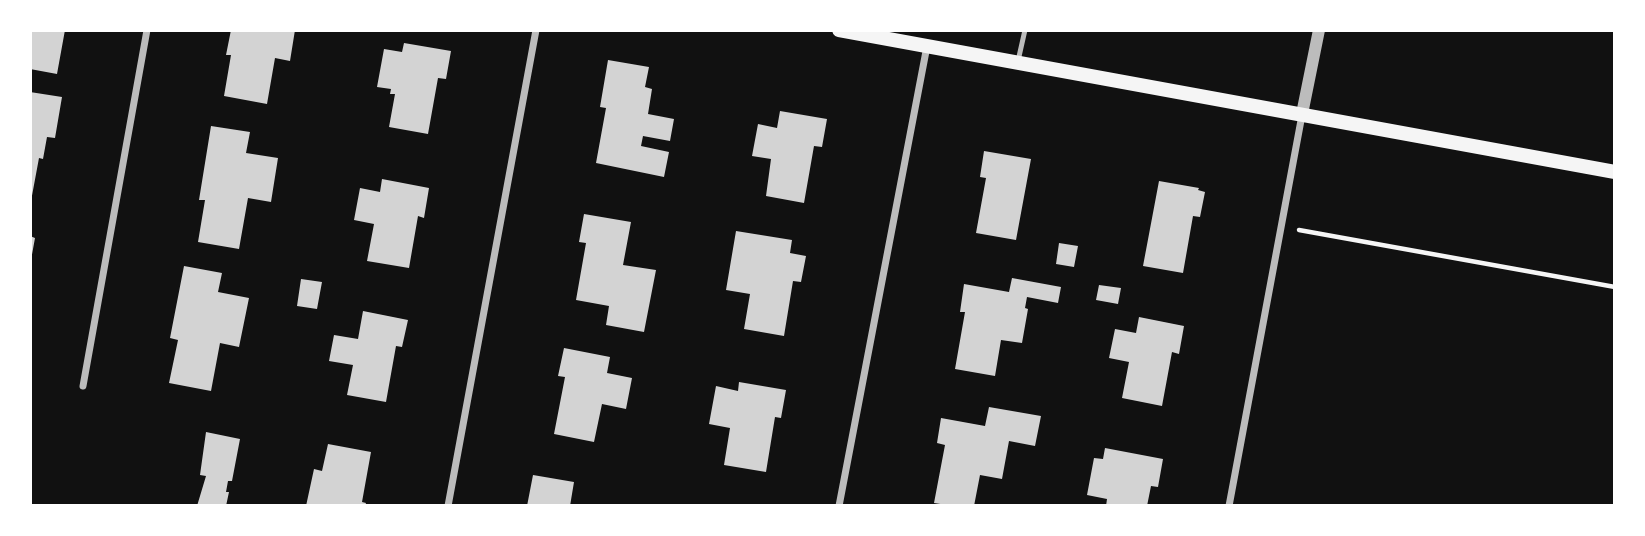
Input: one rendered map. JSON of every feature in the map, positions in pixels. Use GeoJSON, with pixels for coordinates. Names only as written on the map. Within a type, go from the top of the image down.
{"type":"FeatureCollection","features":[{"type":"Feature","properties":{"kind":"main road"},"geometry":{"type":"LineString","coordinates":[[839,30],[896,35],[927,46],[1615,172]]}},
{"type":"Feature","properties":{"kind":"street"},"geometry":{"type":"LineString","coordinates":[[83,386],[147,30]]}},
{"type":"Feature","properties":{"kind":"street"},"geometry":{"type":"LineString","coordinates":[[448,506],[537,30]]}},
{"type":"Feature","properties":{"kind":"street"},"geometry":{"type":"LineString","coordinates":[[1229,506],[1319,30]]}},
{"type":"Feature","properties":{"kind":"street"},"geometry":{"type":"LineString","coordinates":[[839,506],[927,46]]}},
{"type":"Feature","properties":{"kind":"lane"},"geometry":{"type":"LineString","coordinates":[[1018,62],[1025,30]]}},
{"type":"Feature","properties":{"kind":"path"},"geometry":{"type":"LineString","coordinates":[[1281,227],[1615,287]]}},
{"type":"Feature","properties":{"kind":"building"},"geometry":{"type":"Polygon","coordinates":[[[30,30],[65,30],[57,74],[30,69],[30,30]]]}},
{"type":"Feature","properties":{"kind":"building"},"geometry":{"type":"Polygon","coordinates":[[[231,30],[295,30],[290,61],[275,58],[267,104],[224,96],[231,55],[226,55],[231,30]]]}},
{"type":"Feature","properties":{"kind":"building"},"geometry":{"type":"Polygon","coordinates":[[[404,43],[451,51],[446,79],[438,78],[428,134],[389,127],[395,94],[390,94],[391,89],[377,87],[384,49],[402,52],[404,43]]]}},
{"type":"Feature","properties":{"kind":"building"},"geometry":{"type":"Polygon","coordinates":[[[608,60],[649,67],[645,87],[652,89],[648,114],[674,119],[670,141],[643,136],[641,146],[669,152],[664,177],[596,163],[606,108],[600,107],[608,60]]]}},
{"type":"Feature","properties":{"kind":"building"},"geometry":{"type":"Polygon","coordinates":[[[30,92],[62,97],[55,138],[47,137],[43,159],[39,158],[31,201],[30,92]]]}},
{"type":"Feature","properties":{"kind":"building"},"geometry":{"type":"Polygon","coordinates":[[[780,111],[827,119],[822,147],[814,146],[804,203],[766,196],[771,159],[752,156],[758,124],[777,128],[780,111]]]}},
{"type":"Feature","properties":{"kind":"building"},"geometry":{"type":"Polygon","coordinates":[[[211,126],[250,132],[246,153],[278,158],[271,202],[248,198],[239,249],[198,242],[205,200],[199,200],[211,126]]]}},
{"type":"Feature","properties":{"kind":"building"},"geometry":{"type":"Polygon","coordinates":[[[984,151],[1031,159],[1016,240],[976,233],[986,178],[980,177],[984,151]]]}},
{"type":"Feature","properties":{"kind":"building"},"geometry":{"type":"Polygon","coordinates":[[[382,179],[429,188],[424,218],[418,216],[409,268],[367,261],[374,224],[354,220],[360,188],[380,192],[382,179]]]}},
{"type":"Feature","properties":{"kind":"building"},"geometry":{"type":"Polygon","coordinates":[[[1159,181],[1199,188],[1198,190],[1205,192],[1200,217],[1193,216],[1183,273],[1143,266],[1159,181]]]}},
{"type":"Feature","properties":{"kind":"building"},"geometry":{"type":"Polygon","coordinates":[[[584,214],[631,222],[623,265],[656,270],[644,332],[606,325],[609,306],[576,300],[586,243],[579,242],[584,214]]]}},
{"type":"Feature","properties":{"kind":"building"},"geometry":{"type":"Polygon","coordinates":[[[736,231],[792,240],[790,253],[806,256],[801,282],[793,281],[784,336],[744,329],[750,294],[726,290],[736,231]]]}},
{"type":"Feature","properties":{"kind":"building"},"geometry":{"type":"Polygon","coordinates":[[[30,236],[35,238],[31,260],[30,260],[30,236]]]}},
{"type":"Feature","properties":{"kind":"building"},"geometry":{"type":"Polygon","coordinates":[[[1059,243],[1078,246],[1074,267],[1056,264],[1059,243]]]}},
{"type":"Feature","properties":{"kind":"building"},"geometry":{"type":"Polygon","coordinates":[[[184,266],[222,273],[218,292],[249,298],[239,347],[220,343],[211,391],[169,383],[178,340],[170,338],[184,266]]]}},
{"type":"Feature","properties":{"kind":"building"},"geometry":{"type":"Polygon","coordinates":[[[1012,278],[1061,287],[1058,303],[1027,297],[1025,308],[1028,309],[1022,343],[1001,340],[995,376],[955,369],[965,312],[960,312],[964,284],[1009,292],[1012,278]]]}},
{"type":"Feature","properties":{"kind":"building"},"geometry":{"type":"Polygon","coordinates":[[[301,279],[322,282],[317,309],[297,306],[301,279]]]}},
{"type":"Feature","properties":{"kind":"building"},"geometry":{"type":"Polygon","coordinates":[[[1099,285],[1121,288],[1118,304],[1096,300],[1099,285]]]}},
{"type":"Feature","properties":{"kind":"building"},"geometry":{"type":"Polygon","coordinates":[[[363,311],[408,320],[402,347],[396,346],[386,402],[347,395],[353,365],[329,361],[334,335],[358,339],[363,311]]]}},
{"type":"Feature","properties":{"kind":"building"},"geometry":{"type":"Polygon","coordinates":[[[1139,317],[1184,326],[1179,354],[1172,352],[1162,406],[1122,398],[1129,362],[1109,358],[1115,329],[1136,333],[1139,317]]]}},
{"type":"Feature","properties":{"kind":"building"},"geometry":{"type":"Polygon","coordinates":[[[564,348],[610,357],[607,373],[632,378],[626,409],[602,404],[594,442],[554,434],[565,377],[558,376],[564,348]]]}},
{"type":"Feature","properties":{"kind":"building"},"geometry":{"type":"Polygon","coordinates":[[[739,382],[786,390],[781,418],[775,417],[766,472],[724,465],[730,428],[709,424],[716,386],[738,391],[739,382]]]}},
{"type":"Feature","properties":{"kind":"building"},"geometry":{"type":"Polygon","coordinates":[[[989,407],[1041,416],[1035,446],[1009,441],[1002,479],[980,475],[974,506],[934,503],[945,445],[937,443],[941,418],[985,426],[989,407]]]}},
{"type":"Feature","properties":{"kind":"building"},"geometry":{"type":"Polygon","coordinates":[[[206,432],[240,439],[232,481],[228,481],[226,506],[197,506],[206,476],[200,475],[206,432]]]}},
{"type":"Feature","properties":{"kind":"building"},"geometry":{"type":"Polygon","coordinates":[[[328,444],[371,452],[362,502],[366,503],[365,506],[306,506],[314,469],[322,471],[328,444]]]}},
{"type":"Feature","properties":{"kind":"building"},"geometry":{"type":"Polygon","coordinates":[[[1105,448],[1163,459],[1158,487],[1151,486],[1147,506],[1106,506],[1107,499],[1087,495],[1094,458],[1103,459],[1105,448]]]}},
{"type":"Feature","properties":{"kind":"building"},"geometry":{"type":"Polygon","coordinates":[[[533,475],[574,482],[570,506],[527,506],[533,475]]]}}]}
